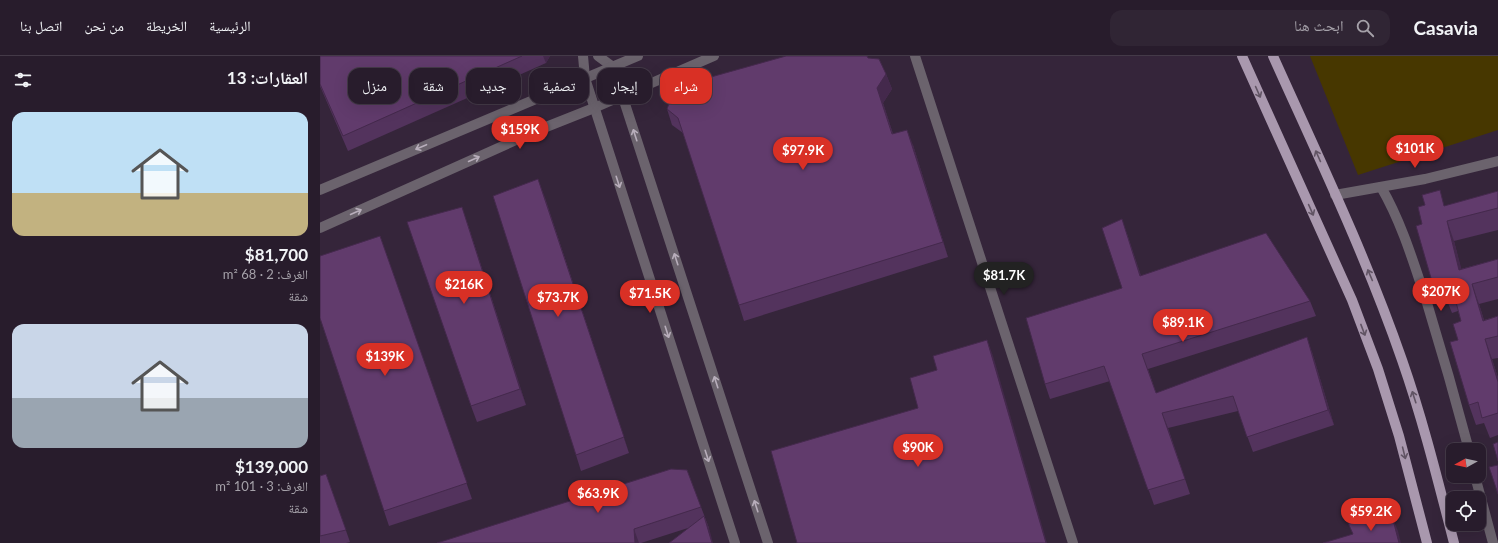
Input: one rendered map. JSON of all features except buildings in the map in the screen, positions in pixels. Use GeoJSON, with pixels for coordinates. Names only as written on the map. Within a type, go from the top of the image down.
{"type":"FeatureCollection","features":[{"type":"Feature","properties":{"kind":"main road"},"geometry":{"type":"LineString","coordinates":[[1242,56],[1352,300],[1378,369],[1400,436],[1427,543]]}},
{"type":"Feature","properties":{"kind":"main road"},"geometry":{"type":"LineString","coordinates":[[1273,56],[1376,291],[1402,359],[1424,429],[1454,543]]}},
{"type":"Feature","properties":{"kind":"street"},"geometry":{"type":"LineString","coordinates":[[583,56],[584,68]]}},
{"type":"Feature","properties":{"kind":"street"},"geometry":{"type":"LineString","coordinates":[[598,56],[613,67]]}},
{"type":"Feature","properties":{"kind":"street"},"geometry":{"type":"LineString","coordinates":[[589,76],[638,56]]}},
{"type":"Feature","properties":{"kind":"street"},"geometry":{"type":"LineString","coordinates":[[652,82],[698,59],[714,56]]}},
{"type":"Feature","properties":{"kind":"street"},"geometry":{"type":"LineString","coordinates":[[915,56],[1073,543]]}},
{"type":"Feature","properties":{"kind":"street"},"geometry":{"type":"LineString","coordinates":[[589,91],[735,543]]}},
{"type":"Feature","properties":{"kind":"street"},"geometry":{"type":"LineString","coordinates":[[320,190],[529,102]]}},
{"type":"Feature","properties":{"kind":"street"},"geometry":{"type":"LineString","coordinates":[[320,228],[529,134],[604,104]]}},
{"type":"Feature","properties":{"kind":"street"},"geometry":{"type":"LineString","coordinates":[[626,104],[768,543]]}},
{"type":"Feature","properties":{"kind":"street"},"geometry":{"type":"LineString","coordinates":[[1335,195],[1425,179],[1498,161]]}},
{"type":"Feature","properties":{"kind":"street"},"geometry":{"type":"LineString","coordinates":[[1381,187],[1401,229],[1420,280],[1451,381],[1467,443]]}},
{"type":"Feature","properties":{"kind":"street"},"geometry":{"type":"LineString","coordinates":[[1477,483],[1493,543]]}},
{"type":"Feature","properties":{"kind":"shaded area"},"geometry":{"type":"Polygon","coordinates":[[[1310,56],[1498,56],[1498,130],[1358,175],[1310,56]]]}}]}
